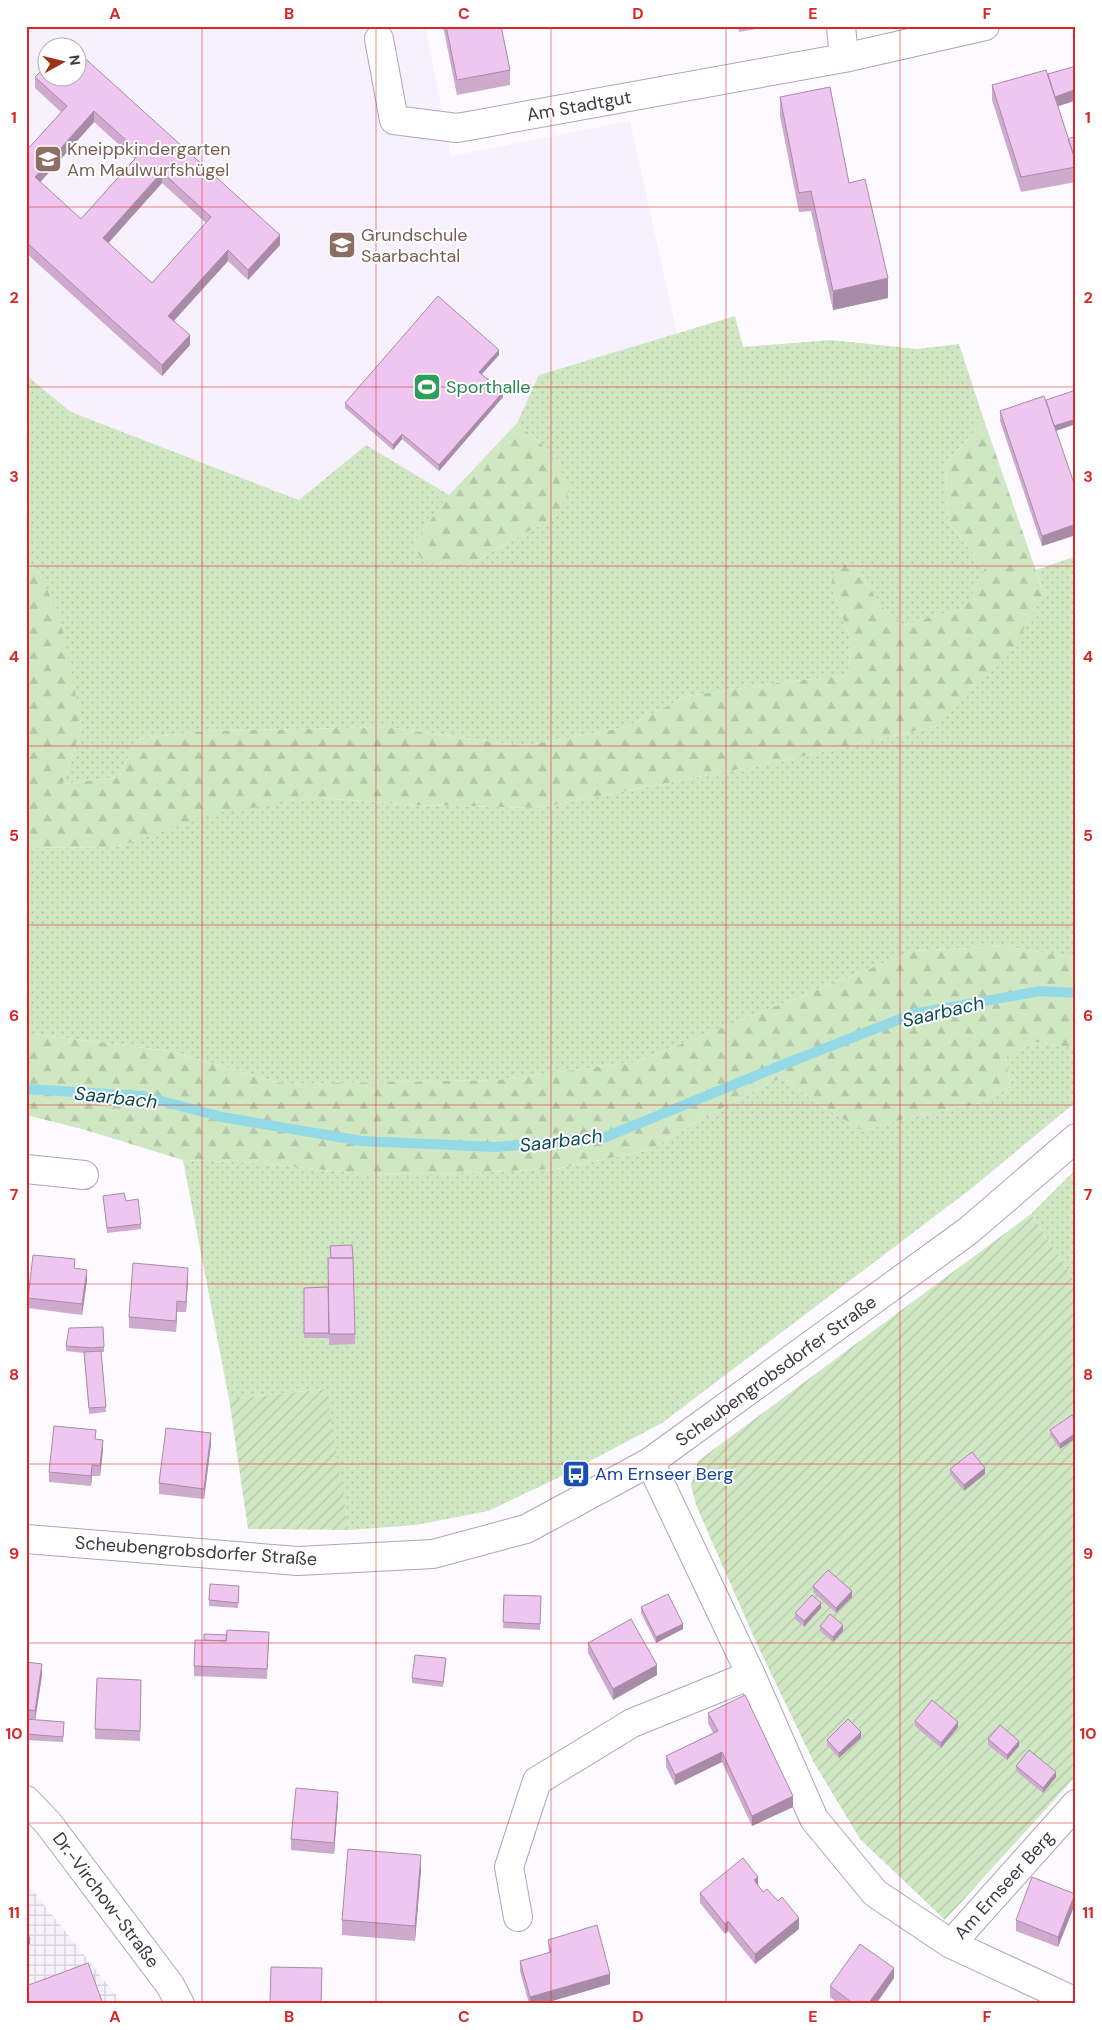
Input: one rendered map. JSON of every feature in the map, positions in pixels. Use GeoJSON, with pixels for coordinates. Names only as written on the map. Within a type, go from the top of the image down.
{"type":"FeatureCollection","features":[{"type":"Feature","properties":{"kind":"street"},"geometry":{"type":"LineString","coordinates":[[842,26],[844,58]]}},
{"type":"Feature","properties":{"kind":"street","name":"Am Stadtgut"},"geometry":{"type":"LineString","coordinates":[[378,38],[394,120],[457,128],[844,58],[984,26]]}},
{"type":"Feature","properties":{"kind":"street","name":"Scheubengrobsdorfer Straße"},"geometry":{"type":"LineString","coordinates":[[26,1539],[298,1562],[433,1554],[526,1529],[650,1462],[968,1231],[1076,1138]]}},
{"type":"Feature","properties":{"kind":"street"},"geometry":{"type":"LineString","coordinates":[[26,1169],[84,1175]]}},
{"type":"Feature","properties":{"kind":"street","name":"Am Ernseer Berg"},"geometry":{"type":"LineString","coordinates":[[650,1462],[751,1675],[814,1818],[875,1893],[951,1944],[1076,2002]]}},
{"type":"Feature","properties":{"kind":"street"},"geometry":{"type":"LineString","coordinates":[[518,1917],[509,1867],[536,1781],[632,1723],[751,1675]]}},
{"type":"Feature","properties":{"kind":"street","name":"Dr.-Virchow-Straße"},"geometry":{"type":"LineString","coordinates":[[26,1800],[48,1823],[170,1985],[180,2004]]}},
{"type":"Feature","properties":{"kind":"street","name":"Am Ernseer Berg"},"geometry":{"type":"LineString","coordinates":[[951,1944],[1076,1804]]}},
{"type":"Feature","properties":{"kind":"shaded area","name":"Grundschule Saarbachtal"},"geometry":{"type":"Polygon","coordinates":[[[26,26],[425,26],[451,156],[630,121],[677,334],[539,375],[517,423],[449,495],[366,445],[299,500],[71,412],[26,375],[26,26]]]}},
{"type":"Feature","properties":{"kind":"shaded area"},"geometry":{"type":"Polygon","coordinates":[[[26,1882],[123,2004],[26,2004],[26,1882]]]}},
{"type":"Feature","properties":{"kind":"green space"},"geometry":{"type":"Polygon","coordinates":[[[735,316],[743,347],[831,340],[917,349],[959,344],[984,420],[946,464],[948,522],[985,568],[966,608],[903,625],[879,604],[857,566],[833,592],[849,635],[850,675],[687,696],[627,727],[523,746],[387,727],[205,731],[137,739],[119,777],[63,784],[82,726],[39,572],[26,562],[26,375],[71,412],[299,500],[366,445],[449,495],[413,544],[467,566],[557,515],[549,451],[517,423],[539,375],[735,316]]]}},
{"type":"Feature","properties":{"kind":"green space"},"geometry":{"type":"Polygon","coordinates":[[[984,420],[1044,594],[1011,651],[937,726],[791,759],[538,808],[417,805],[319,798],[209,814],[117,847],[26,848],[26,562],[39,572],[60,618],[82,726],[63,784],[119,777],[137,739],[205,731],[387,727],[523,746],[627,727],[687,696],[850,675],[849,635],[833,592],[832,575],[843,564],[857,566],[879,604],[903,625],[965,608],[985,568],[948,522],[946,464],[984,420]]]}},
{"type":"Feature","properties":{"kind":"green space"},"geometry":{"type":"Polygon","coordinates":[[[517,423],[549,451],[571,487],[557,515],[467,566],[423,562],[413,544],[449,495],[517,423]]]}},
{"type":"Feature","properties":{"kind":"green space"},"geometry":{"type":"Polygon","coordinates":[[[1076,556],[1076,958],[1003,946],[914,951],[636,1062],[497,1080],[284,1084],[169,1051],[26,1033],[26,848],[117,847],[209,813],[319,798],[417,805],[538,808],[791,759],[937,726],[1044,594],[1036,570],[1076,556]]]}},
{"type":"Feature","properties":{"kind":"green space"},"geometry":{"type":"Polygon","coordinates":[[[1003,946],[1076,958],[1076,1048],[1036,1042],[1006,1056],[1010,1087],[981,1103],[910,1117],[862,1131],[813,1100],[782,1077],[705,1117],[650,1150],[556,1169],[436,1174],[352,1173],[260,1163],[183,1160],[82,1129],[26,1115],[26,1033],[169,1051],[284,1084],[497,1080],[636,1062],[914,951],[1003,946]]]}},
{"type":"Feature","properties":{"kind":"green space"},"geometry":{"type":"Polygon","coordinates":[[[1036,1042],[1076,1048],[1076,1102],[972,1188],[662,1423],[558,1478],[488,1511],[416,1525],[349,1530],[325,1389],[229,1399],[183,1160],[260,1163],[352,1173],[436,1174],[556,1169],[650,1150],[705,1117],[782,1077],[813,1100],[862,1131],[910,1117],[981,1103],[1010,1087],[1006,1056],[1036,1042]]]}},
{"type":"Feature","properties":{"kind":"green space"},"geometry":{"type":"Polygon","coordinates":[[[1076,1169],[1076,1283],[1031,1214],[1076,1169]]]}},
{"type":"Feature","properties":{"kind":"green space"},"geometry":{"type":"Polygon","coordinates":[[[1031,1214],[1076,1283],[1076,1776],[945,1920],[860,1839],[813,1761],[756,1642],[696,1505],[691,1485],[698,1461],[1031,1214]]]}},
{"type":"Feature","properties":{"kind":"green space"},"geometry":{"type":"Polygon","coordinates":[[[326,1389],[349,1530],[248,1529],[229,1399],[326,1389]]]}},
{"type":"Feature","properties":{"kind":"building"},"geometry":{"type":"Polygon","coordinates":[[[446,26],[501,26],[510,70],[457,80],[446,26]]]}},
{"type":"Feature","properties":{"kind":"building"},"geometry":{"type":"Polygon","coordinates":[[[88,61],[280,235],[248,270],[228,250],[168,316],[190,335],[162,365],[26,242],[26,151],[67,106],[47,88],[88,88],[88,61]],[[94,111],[35,177],[81,219],[140,153],[94,111]],[[162,172],[103,238],[152,283],[211,217],[162,172]]]}},
{"type":"Feature","properties":{"kind":"building"},"geometry":{"type":"Polygon","coordinates":[[[1076,66],[1076,98],[1074,98],[1074,90],[1055,97],[1048,74],[1076,66]]]}},
{"type":"Feature","properties":{"kind":"building"},"geometry":{"type":"Polygon","coordinates":[[[1046,70],[1076,167],[1021,177],[992,85],[1046,70]]]}},
{"type":"Feature","properties":{"kind":"building"},"geometry":{"type":"Polygon","coordinates":[[[830,87],[849,183],[865,179],[888,278],[833,291],[811,191],[799,193],[780,97],[830,87]]]}},
{"type":"Feature","properties":{"kind":"building"},"geometry":{"type":"Polygon","coordinates":[[[1076,136],[1076,162],[1068,139],[1076,136]]]}},
{"type":"Feature","properties":{"kind":"building","name":"Sporthalle"},"geometry":{"type":"Polygon","coordinates":[[[438,296],[499,350],[479,372],[503,392],[439,465],[402,434],[393,445],[345,403],[438,296]]]}},
{"type":"Feature","properties":{"kind":"building"},"geometry":{"type":"Polygon","coordinates":[[[1076,390],[1076,419],[1054,426],[1046,400],[1076,390]]]}},
{"type":"Feature","properties":{"kind":"building"},"geometry":{"type":"Polygon","coordinates":[[[1044,396],[1076,489],[1076,524],[1042,536],[1000,411],[1044,396]]]}},
{"type":"Feature","properties":{"kind":"building"},"geometry":{"type":"Polygon","coordinates":[[[124,1193],[126,1201],[138,1199],[141,1224],[107,1228],[103,1196],[124,1193]]]}},
{"type":"Feature","properties":{"kind":"building"},"geometry":{"type":"Polygon","coordinates":[[[352,1245],[353,1258],[331,1258],[330,1246],[352,1245]]]}},
{"type":"Feature","properties":{"kind":"building"},"geometry":{"type":"Polygon","coordinates":[[[33,1255],[75,1259],[74,1268],[87,1270],[82,1304],[28,1298],[33,1255]]]}},
{"type":"Feature","properties":{"kind":"building"},"geometry":{"type":"Polygon","coordinates":[[[328,1258],[353,1258],[355,1334],[329,1334],[328,1258]]]}},
{"type":"Feature","properties":{"kind":"building"},"geometry":{"type":"Polygon","coordinates":[[[133,1263],[188,1268],[186,1302],[177,1301],[176,1321],[129,1317],[133,1263]]]}},
{"type":"Feature","properties":{"kind":"building"},"geometry":{"type":"Polygon","coordinates":[[[328,1287],[329,1333],[304,1333],[304,1288],[328,1287]]]}},
{"type":"Feature","properties":{"kind":"building"},"geometry":{"type":"Polygon","coordinates":[[[103,1327],[104,1347],[66,1346],[69,1328],[103,1327]]]}},
{"type":"Feature","properties":{"kind":"building"},"geometry":{"type":"Polygon","coordinates":[[[101,1351],[106,1407],[89,1408],[84,1352],[101,1351]]]}},
{"type":"Feature","properties":{"kind":"building"},"geometry":{"type":"Polygon","coordinates":[[[1072,1415],[1076,1421],[1076,1433],[1060,1444],[1050,1430],[1072,1415]]]}},
{"type":"Feature","properties":{"kind":"building"},"geometry":{"type":"Polygon","coordinates":[[[54,1426],[96,1430],[95,1439],[103,1440],[100,1466],[92,1465],[91,1476],[49,1472],[54,1426]]]}},
{"type":"Feature","properties":{"kind":"building"},"geometry":{"type":"Polygon","coordinates":[[[166,1428],[211,1433],[204,1489],[159,1483],[166,1428]]]}},
{"type":"Feature","properties":{"kind":"building"},"geometry":{"type":"Polygon","coordinates":[[[972,1452],[985,1468],[964,1485],[950,1469],[972,1452]]]}},
{"type":"Feature","properties":{"kind":"building"},"geometry":{"type":"Polygon","coordinates":[[[828,1570],[852,1591],[836,1608],[813,1586],[828,1570]]]}},
{"type":"Feature","properties":{"kind":"building"},"geometry":{"type":"Polygon","coordinates":[[[210,1584],[239,1586],[238,1603],[209,1600],[210,1584]]]}},
{"type":"Feature","properties":{"kind":"building"},"geometry":{"type":"Polygon","coordinates":[[[668,1594],[683,1624],[656,1637],[641,1607],[668,1594]]]}},
{"type":"Feature","properties":{"kind":"building"},"geometry":{"type":"Polygon","coordinates":[[[504,1595],[541,1596],[540,1624],[503,1622],[504,1595]]]}},
{"type":"Feature","properties":{"kind":"building"},"geometry":{"type":"Polygon","coordinates":[[[812,1595],[821,1603],[804,1621],[795,1613],[812,1595]]]}},
{"type":"Feature","properties":{"kind":"building"},"geometry":{"type":"Polygon","coordinates":[[[830,1614],[843,1625],[833,1637],[820,1626],[830,1614]]]}},
{"type":"Feature","properties":{"kind":"building"},"geometry":{"type":"Polygon","coordinates":[[[631,1619],[657,1665],[613,1689],[588,1643],[631,1619]]]}},
{"type":"Feature","properties":{"kind":"building"},"geometry":{"type":"Polygon","coordinates":[[[227,1630],[269,1632],[267,1669],[194,1666],[195,1640],[226,1641],[227,1630]]]}},
{"type":"Feature","properties":{"kind":"building"},"geometry":{"type":"Polygon","coordinates":[[[204,1634],[227,1635],[226,1641],[204,1640],[204,1634]]]}},
{"type":"Feature","properties":{"kind":"building"},"geometry":{"type":"Polygon","coordinates":[[[415,1655],[446,1658],[443,1682],[412,1678],[415,1655]]]}},
{"type":"Feature","properties":{"kind":"building"},"geometry":{"type":"Polygon","coordinates":[[[26,1662],[42,1664],[35,1711],[26,1709],[26,1662]]]}},
{"type":"Feature","properties":{"kind":"building"},"geometry":{"type":"Polygon","coordinates":[[[97,1678],[141,1680],[140,1731],[95,1729],[97,1678]]]}},
{"type":"Feature","properties":{"kind":"building"},"geometry":{"type":"Polygon","coordinates":[[[745,1695],[793,1796],[752,1816],[722,1752],[675,1775],[666,1756],[718,1731],[708,1713],[745,1695]]]}},
{"type":"Feature","properties":{"kind":"building"},"geometry":{"type":"Polygon","coordinates":[[[932,1700],[958,1722],[941,1743],[915,1721],[932,1700]]]}},
{"type":"Feature","properties":{"kind":"building"},"geometry":{"type":"Polygon","coordinates":[[[26,1719],[64,1722],[63,1737],[26,1734],[26,1719]]]}},
{"type":"Feature","properties":{"kind":"building"},"geometry":{"type":"Polygon","coordinates":[[[848,1719],[861,1732],[839,1753],[827,1740],[848,1719]]]}},
{"type":"Feature","properties":{"kind":"building"},"geometry":{"type":"Polygon","coordinates":[[[1000,1725],[1019,1741],[1007,1755],[988,1739],[1000,1725]]]}},
{"type":"Feature","properties":{"kind":"building"},"geometry":{"type":"Polygon","coordinates":[[[1029,1750],[1056,1772],[1043,1788],[1016,1766],[1029,1750]]]}},
{"type":"Feature","properties":{"kind":"building"},"geometry":{"type":"Polygon","coordinates":[[[296,1788],[338,1792],[334,1843],[291,1839],[296,1788]]]}},
{"type":"Feature","properties":{"kind":"building"},"geometry":{"type":"Polygon","coordinates":[[[348,1849],[421,1855],[415,1926],[342,1920],[348,1849]]]}},
{"type":"Feature","properties":{"kind":"building"},"geometry":{"type":"Polygon","coordinates":[[[743,1858],[758,1877],[754,1880],[763,1892],[767,1889],[778,1901],[782,1897],[799,1918],[755,1954],[728,1921],[725,1924],[700,1893],[743,1858]]]}},
{"type":"Feature","properties":{"kind":"building"},"geometry":{"type":"Polygon","coordinates":[[[1032,1877],[1075,1894],[1058,1937],[1016,1920],[1032,1877]]]}},
{"type":"Feature","properties":{"kind":"building"},"geometry":{"type":"Polygon","coordinates":[[[597,1925],[610,1974],[530,1997],[520,1961],[551,1952],[548,1940],[597,1925]]]}},
{"type":"Feature","properties":{"kind":"building"},"geometry":{"type":"Polygon","coordinates":[[[26,1928],[30,1939],[26,1940],[26,1928]]]}},
{"type":"Feature","properties":{"kind":"building"},"geometry":{"type":"Polygon","coordinates":[[[860,1944],[894,1968],[868,2004],[854,2004],[830,1986],[860,1944]]]}},
{"type":"Feature","properties":{"kind":"building"},"geometry":{"type":"Polygon","coordinates":[[[88,1963],[103,2004],[26,2004],[26,1986],[88,1963]]]}},
{"type":"Feature","properties":{"kind":"building"},"geometry":{"type":"Polygon","coordinates":[[[271,1967],[322,1968],[321,2004],[270,2004],[271,1967]]]}},
{"type":"Feature","properties":{"kind":"waterway","name":"Saarbach"},"geometry":{"type":"LineString","coordinates":[[26,1089],[143,1096],[222,1117],[362,1141],[496,1147],[603,1138],[913,1014],[1040,991],[1076,993]]}},
{"type":"Feature","properties":{"kind":"place","name":"Kneippkindergarten Am Maulwurfshügel"},"geometry":{"type":"Point","coordinates":[48,159]}},
{"type":"Feature","properties":{"kind":"place","name":"Grundschule Saarbachtal"},"geometry":{"type":"Point","coordinates":[342,245]}},
{"type":"Feature","properties":{"kind":"place","name":"Sporthalle"},"geometry":{"type":"Point","coordinates":[427,387]}},
{"type":"Feature","properties":{"kind":"place","name":"Am Ernseer Berg"},"geometry":{"type":"Point","coordinates":[576,1474]}}]}
